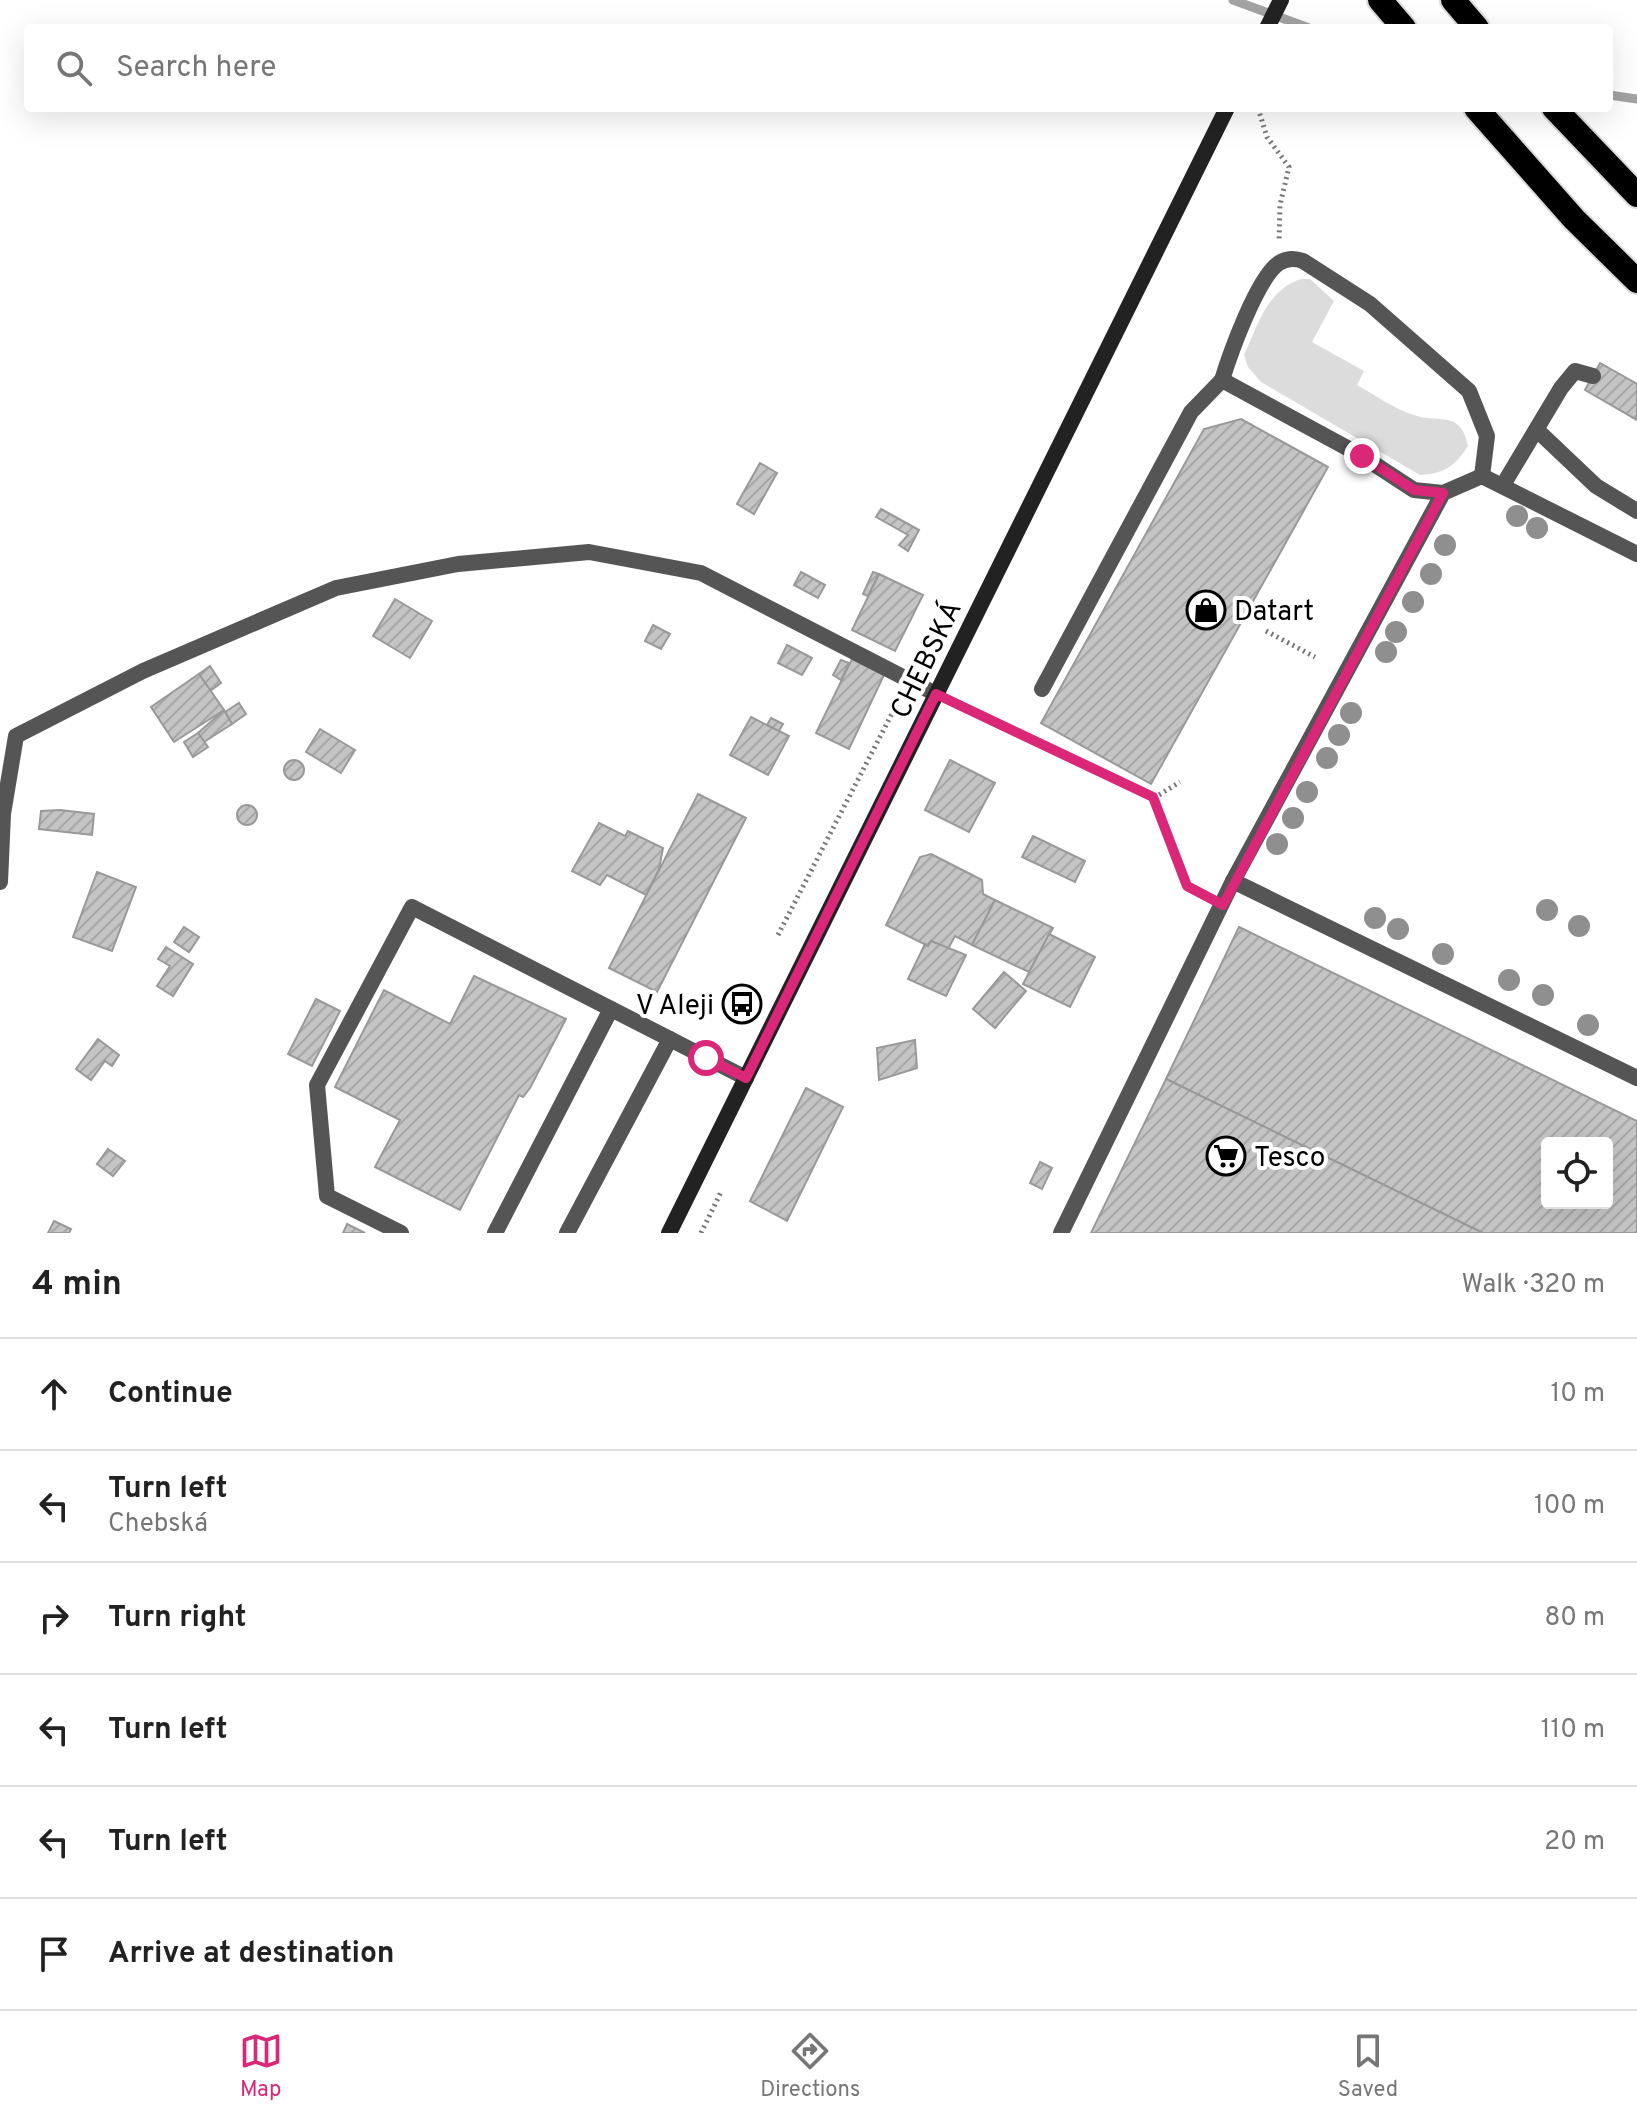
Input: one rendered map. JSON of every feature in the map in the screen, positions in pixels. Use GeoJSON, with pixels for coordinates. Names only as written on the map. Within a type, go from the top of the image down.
{"type":"FeatureCollection","features":[{"type":"Feature","properties":{"kind":"highway"},"geometry":{"type":"LineString","coordinates":[[1380,0],[1401,24]]}},
{"type":"Feature","properties":{"kind":"highway"},"geometry":{"type":"LineString","coordinates":[[1453,0],[1474,24]]}},
{"type":"Feature","properties":{"kind":"highway"},"geometry":{"type":"LineString","coordinates":[[1480,112],[1574,219],[1637,281]]}},
{"type":"Feature","properties":{"kind":"highway"},"geometry":{"type":"LineString","coordinates":[[1558,112],[1637,195]]}},
{"type":"Feature","properties":{"kind":"street"},"geometry":{"type":"LineString","coordinates":[[1269,24],[1281,0]]}},
{"type":"Feature","properties":{"kind":"street","name":"CHEBSKÁ"},"geometry":{"type":"LineString","coordinates":[[669,1233],[1225,112]]}},
{"type":"Feature","properties":{"kind":"street"},"geometry":{"type":"LineString","coordinates":[[1042,689],[1191,412],[1222,380],[1234,344],[1267,277],[1279,263],[1293,258],[1303,261],[1370,304],[1469,391],[1487,436],[1482,476]]}},
{"type":"Feature","properties":{"kind":"street"},"geometry":{"type":"LineString","coordinates":[[1503,485],[1561,388],[1575,371],[1593,376]]}},
{"type":"Feature","properties":{"kind":"street"},"geometry":{"type":"LineString","coordinates":[[1222,380],[1362,456],[1414,490],[1443,493],[1482,476],[1637,554]]}},
{"type":"Feature","properties":{"kind":"street"},"geometry":{"type":"LineString","coordinates":[[1538,431],[1596,486],[1637,511]]}},
{"type":"Feature","properties":{"kind":"street"},"geometry":{"type":"LineString","coordinates":[[1061,1233],[1233,881],[1443,493]]}},
{"type":"Feature","properties":{"kind":"street"},"geometry":{"type":"LineString","coordinates":[[0,882],[3,814],[16,736],[143,671],[336,588],[458,564],[589,552],[701,573],[936,694]]}},
{"type":"Feature","properties":{"kind":"street"},"geometry":{"type":"LineString","coordinates":[[1233,881],[1637,1078]]}},
{"type":"Feature","properties":{"kind":"street"},"geometry":{"type":"LineString","coordinates":[[401,1233],[327,1196],[317,1085],[412,907],[746,1078]]}},
{"type":"Feature","properties":{"kind":"street"},"geometry":{"type":"LineString","coordinates":[[495,1233],[611,1009]]}},
{"type":"Feature","properties":{"kind":"street"},"geometry":{"type":"LineString","coordinates":[[567,1233],[670,1039]]}},
{"type":"Feature","properties":{"kind":"path"},"geometry":{"type":"LineString","coordinates":[[1259,112],[1267,137],[1289,167],[1280,205],[1279,263]]}},
{"type":"Feature","properties":{"kind":"path"},"geometry":{"type":"LineString","coordinates":[[1266,631],[1315,657]]}},
{"type":"Feature","properties":{"kind":"path"},"geometry":{"type":"LineString","coordinates":[[778,935],[909,680]]}},
{"type":"Feature","properties":{"kind":"path"},"geometry":{"type":"LineString","coordinates":[[936,694],[1154,798],[1187,886],[1223,905]]}},
{"type":"Feature","properties":{"kind":"path"},"geometry":{"type":"LineString","coordinates":[[1154,798],[1180,782]]}},
{"type":"Feature","properties":{"kind":"path"},"geometry":{"type":"LineString","coordinates":[[701,1233],[721,1192]]}},
{"type":"Feature","properties":{"kind":"shaded area"},"geometry":{"type":"Polygon","coordinates":[[[1301,279],[1310,279],[1334,301],[1312,342],[1364,371],[1357,385],[1385,402],[1414,415],[1448,420],[1460,427],[1468,446],[1453,464],[1436,473],[1420,475],[1261,382],[1248,367],[1244,355],[1265,310],[1280,291],[1301,279]]]}},
{"type":"Feature","properties":{"kind":"building"},"geometry":{"type":"Polygon","coordinates":[[[1600,363],[1637,384],[1637,420],[1585,390],[1600,363]]]}},
{"type":"Feature","properties":{"kind":"building"},"geometry":{"type":"Polygon","coordinates":[[[1241,419],[1328,467],[1151,784],[1041,723],[1204,429],[1241,419]]]}},
{"type":"Feature","properties":{"kind":"building"},"geometry":{"type":"Polygon","coordinates":[[[760,463],[777,473],[754,514],[737,504],[760,463]]]}},
{"type":"Feature","properties":{"kind":"building"},"geometry":{"type":"Polygon","coordinates":[[[881,509],[919,530],[908,551],[899,545],[908,535],[876,517],[881,509]]]}},
{"type":"Feature","properties":{"kind":"building"},"geometry":{"type":"Polygon","coordinates":[[[801,572],[825,585],[818,598],[794,585],[801,572]]]}},
{"type":"Feature","properties":{"kind":"building"},"geometry":{"type":"Polygon","coordinates":[[[873,572],[879,574],[868,596],[863,594],[873,572]]]}},
{"type":"Feature","properties":{"kind":"building"},"geometry":{"type":"Polygon","coordinates":[[[879,574],[923,595],[895,651],[852,630],[879,574]]]}},
{"type":"Feature","properties":{"kind":"building"},"geometry":{"type":"Polygon","coordinates":[[[395,599],[432,621],[410,658],[373,636],[395,599]]]}},
{"type":"Feature","properties":{"kind":"building"},"geometry":{"type":"Polygon","coordinates":[[[653,625],[670,634],[661,649],[645,641],[653,625]]]}},
{"type":"Feature","properties":{"kind":"building"},"geometry":{"type":"Polygon","coordinates":[[[787,645],[812,658],[802,675],[778,663],[787,645]]]}},
{"type":"Feature","properties":{"kind":"building"},"geometry":{"type":"Polygon","coordinates":[[[852,659],[884,675],[849,749],[816,733],[852,659]]]}},
{"type":"Feature","properties":{"kind":"building"},"geometry":{"type":"Polygon","coordinates":[[[841,660],[849,663],[841,680],[833,675],[841,660]]]}},
{"type":"Feature","properties":{"kind":"building"},"geometry":{"type":"Polygon","coordinates":[[[210,666],[221,683],[210,691],[199,674],[210,666]]]}},
{"type":"Feature","properties":{"kind":"building"},"geometry":{"type":"Polygon","coordinates":[[[199,674],[224,710],[174,742],[151,707],[199,674]]]}},
{"type":"Feature","properties":{"kind":"building"},"geometry":{"type":"Polygon","coordinates":[[[239,703],[246,714],[232,724],[225,712],[239,703]]]}},
{"type":"Feature","properties":{"kind":"building"},"geometry":{"type":"Polygon","coordinates":[[[224,710],[232,724],[204,742],[198,733],[224,710]]]}},
{"type":"Feature","properties":{"kind":"building"},"geometry":{"type":"Polygon","coordinates":[[[751,717],[789,736],[768,775],[730,755],[751,717]]]}},
{"type":"Feature","properties":{"kind":"building"},"geometry":{"type":"Polygon","coordinates":[[[771,718],[783,724],[779,731],[767,725],[771,718]]]}},
{"type":"Feature","properties":{"kind":"building"},"geometry":{"type":"Polygon","coordinates":[[[320,729],[355,750],[341,773],[306,752],[320,729]]]}},
{"type":"Feature","properties":{"kind":"building"},"geometry":{"type":"Polygon","coordinates":[[[198,733],[208,747],[193,757],[184,742],[198,733]]]}},
{"type":"Feature","properties":{"kind":"building"},"geometry":{"type":"Polygon","coordinates":[[[290,760],[298,760],[304,770],[298,780],[290,780],[284,774],[284,766],[290,760]]]}},
{"type":"Feature","properties":{"kind":"building"},"geometry":{"type":"Polygon","coordinates":[[[950,760],[995,783],[969,832],[925,810],[950,760]]]}},
{"type":"Feature","properties":{"kind":"building"},"geometry":{"type":"Polygon","coordinates":[[[698,794],[746,818],[657,992],[609,968],[698,794]]]}},
{"type":"Feature","properties":{"kind":"building"},"geometry":{"type":"Polygon","coordinates":[[[247,805],[254,808],[257,815],[254,822],[247,825],[240,822],[237,815],[240,808],[247,805]]]}},
{"type":"Feature","properties":{"kind":"building"},"geometry":{"type":"Polygon","coordinates":[[[41,811],[94,814],[92,835],[39,829],[41,811]]]}},
{"type":"Feature","properties":{"kind":"building"},"geometry":{"type":"Polygon","coordinates":[[[599,823],[625,836],[628,831],[663,848],[659,869],[646,895],[607,875],[600,885],[572,871],[599,823]]]}},
{"type":"Feature","properties":{"kind":"building"},"geometry":{"type":"Polygon","coordinates":[[[1033,836],[1085,861],[1075,882],[1022,857],[1033,836]]]}},
{"type":"Feature","properties":{"kind":"building"},"geometry":{"type":"Polygon","coordinates":[[[931,854],[982,880],[983,894],[995,900],[972,945],[955,936],[948,949],[931,941],[928,946],[886,925],[920,857],[931,854]]]}},
{"type":"Feature","properties":{"kind":"building"},"geometry":{"type":"Polygon","coordinates":[[[97,872],[136,887],[112,951],[73,937],[97,872]]]}},
{"type":"Feature","properties":{"kind":"building"},"geometry":{"type":"Polygon","coordinates":[[[995,900],[1053,928],[1029,972],[972,945],[995,900]]]}},
{"type":"Feature","properties":{"kind":"building"},"geometry":{"type":"Polygon","coordinates":[[[184,927],[199,937],[189,952],[174,942],[184,927]]]}},
{"type":"Feature","properties":{"kind":"building"},"geometry":{"type":"Polygon","coordinates":[[[1239,927],[1637,1121],[1637,1233],[1483,1233],[1166,1079],[1239,927]]]}},
{"type":"Feature","properties":{"kind":"building"},"geometry":{"type":"Polygon","coordinates":[[[1049,934],[1095,957],[1070,1007],[1023,984],[1049,934]]]}},
{"type":"Feature","properties":{"kind":"building"},"geometry":{"type":"Polygon","coordinates":[[[931,941],[966,955],[946,996],[908,979],[925,944],[928,946],[931,941]]]}},
{"type":"Feature","properties":{"kind":"building"},"geometry":{"type":"Polygon","coordinates":[[[166,947],[193,964],[173,996],[157,986],[170,966],[158,959],[166,947]]]}},
{"type":"Feature","properties":{"kind":"building"},"geometry":{"type":"Polygon","coordinates":[[[1004,972],[1026,991],[995,1028],[973,1009],[1004,972]]]}},
{"type":"Feature","properties":{"kind":"building"},"geometry":{"type":"Polygon","coordinates":[[[474,976],[566,1019],[530,1088],[523,1097],[519,1095],[460,1210],[375,1167],[400,1120],[335,1087],[384,990],[450,1024],[474,976]]]}},
{"type":"Feature","properties":{"kind":"building"},"geometry":{"type":"Polygon","coordinates":[[[316,999],[340,1011],[312,1066],[288,1054],[316,999]]]}},
{"type":"Feature","properties":{"kind":"building"},"geometry":{"type":"Polygon","coordinates":[[[98,1039],[119,1055],[112,1066],[105,1061],[91,1080],[76,1069],[98,1039]]]}},
{"type":"Feature","properties":{"kind":"building"},"geometry":{"type":"Polygon","coordinates":[[[915,1040],[917,1068],[879,1080],[877,1048],[915,1040]]]}},
{"type":"Feature","properties":{"kind":"building","name":"Tesco"},"geometry":{"type":"Polygon","coordinates":[[[1166,1079],[1483,1233],[1091,1233],[1166,1079]]]}},
{"type":"Feature","properties":{"kind":"building"},"geometry":{"type":"Polygon","coordinates":[[[806,1088],[843,1107],[787,1221],[750,1201],[806,1088]]]}},
{"type":"Feature","properties":{"kind":"building"},"geometry":{"type":"Polygon","coordinates":[[[108,1149],[125,1161],[113,1176],[97,1164],[108,1149]]]}},
{"type":"Feature","properties":{"kind":"building"},"geometry":{"type":"Polygon","coordinates":[[[1040,1162],[1052,1168],[1042,1189],[1030,1183],[1040,1162]]]}},
{"type":"Feature","properties":{"kind":"building"},"geometry":{"type":"Polygon","coordinates":[[[54,1221],[71,1229],[69,1233],[48,1233],[54,1221]]]}},
{"type":"Feature","properties":{"kind":"building"},"geometry":{"type":"Polygon","coordinates":[[[347,1224],[365,1233],[343,1233],[347,1224]]]}},
{"type":"Feature","properties":{"kind":"waterway"},"geometry":{"type":"LineString","coordinates":[[1233,0],[1298,24]]}},
{"type":"Feature","properties":{"kind":"waterway"},"geometry":{"type":"LineString","coordinates":[[1613,96],[1637,99]]}},
{"type":"Feature","properties":{"kind":"place","name":"Datart"},"geometry":{"type":"Point","coordinates":[1206,610]}},
{"type":"Feature","properties":{"kind":"place","name":"V Aleji"},"geometry":{"type":"Point","coordinates":[742,1004]}},
{"type":"Feature","properties":{"kind":"place","name":"Tesco"},"geometry":{"type":"Point","coordinates":[1226,1156]}},
{"type":"Feature","properties":{"kind":"route"},"geometry":{"type":"LineString","coordinates":[[706,1058],[746,1078],[936,694],[1153,797],[1187,886],[1223,905],[1233,881],[1443,493],[1414,490],[1362,456]]}}]}
